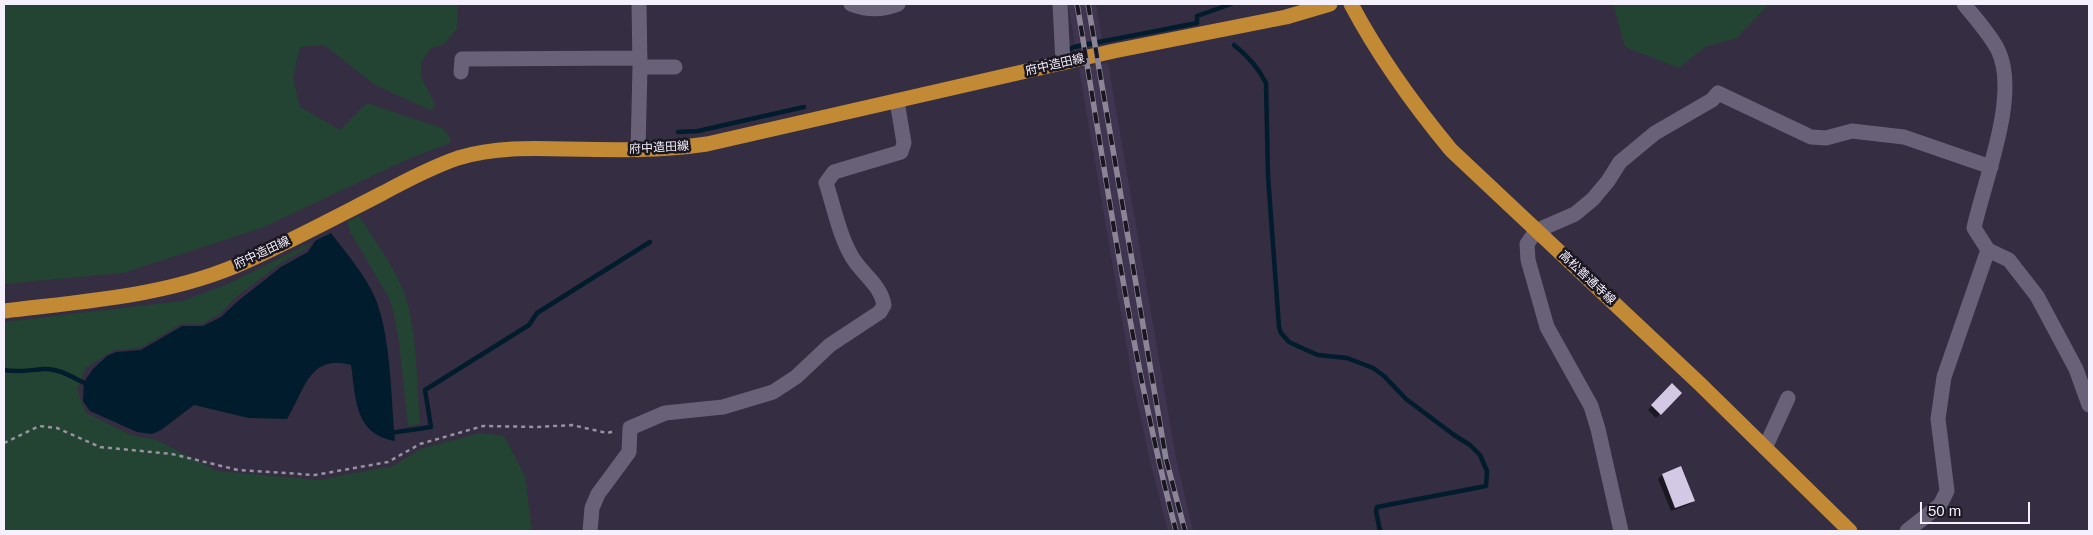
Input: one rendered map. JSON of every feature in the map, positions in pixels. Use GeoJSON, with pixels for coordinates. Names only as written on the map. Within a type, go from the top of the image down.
{"type":"FeatureCollection","features":[{"type":"Feature","properties":{"kind":"main road","name":"府中造田線"},"geometry":{"type":"LineString","coordinates":[[4,311],[140,294],[188,284],[246,262],[424,172],[459,158],[492,150],[520,148],[676,149],[715,142],[1063,63],[1286,17],[1330,4]]}},
{"type":"Feature","properties":{"kind":"main road","name":"高松善通寺線"},"geometry":{"type":"LineString","coordinates":[[1351,4],[1384,62],[1452,150],[1700,384],[1850,531]]}},
{"type":"Feature","properties":{"kind":"street"},"geometry":{"type":"LineString","coordinates":[[638,150],[639,4]]}},
{"type":"Feature","properties":{"kind":"street"},"geometry":{"type":"LineString","coordinates":[[851,4],[871,8],[889,8],[898,4]]}},
{"type":"Feature","properties":{"kind":"street"},"geometry":{"type":"LineString","coordinates":[[1060,4],[1063,63]]}},
{"type":"Feature","properties":{"kind":"street"},"geometry":{"type":"LineString","coordinates":[[1964,4],[1998,49],[2005,70],[2006,84],[1991,167],[1980,198],[1974,228],[1988,250],[2009,260],[2037,296],[2076,369],[2089,405]]}},
{"type":"Feature","properties":{"kind":"street"},"geometry":{"type":"LineString","coordinates":[[462,72],[462,59],[640,63],[675,67]]}},
{"type":"Feature","properties":{"kind":"street"},"geometry":{"type":"LineString","coordinates":[[1620,531],[1598,429],[1590,406],[1559,352],[1547,326],[1528,260],[1527,244],[1536,231],[1575,214],[1593,199],[1608,181],[1620,162],[1655,133],[1712,100],[1718,93],[1811,137],[1826,138],[1852,131],[1904,137],[1991,167]]}},
{"type":"Feature","properties":{"kind":"street"},"geometry":{"type":"LineString","coordinates":[[590,531],[592,508],[598,494],[629,452],[630,428],[664,413],[723,407],[773,392],[796,377],[830,346],[880,312],[884,305],[883,296],[867,273],[853,258],[844,240],[826,182],[834,172],[900,152],[904,143],[897,101]]}},
{"type":"Feature","properties":{"kind":"street"},"geometry":{"type":"LineString","coordinates":[[1907,531],[1940,505],[1947,491],[1938,419],[1944,377],[1988,250]]}},
{"type":"Feature","properties":{"kind":"street"},"geometry":{"type":"LineString","coordinates":[[1765,448],[1788,398]]}},
{"type":"Feature","properties":{"kind":"path"},"geometry":{"type":"LineString","coordinates":[[4,443],[39,426],[57,428],[100,447],[172,454],[238,470],[315,475],[388,462],[420,444],[483,426],[538,427],[572,425],[607,433],[630,428]]}},
{"type":"Feature","properties":{"kind":"shaded area"},"geometry":{"type":"Polygon","coordinates":[[[1068,4],[1096,4],[1102,38],[1075,44],[1068,4]]]}},
{"type":"Feature","properties":{"kind":"shaded area"},"geometry":{"type":"Polygon","coordinates":[[[1108,63],[1176,458],[1193,531],[1168,531],[1133,383],[1079,69],[1108,63]]]}},
{"type":"Feature","properties":{"kind":"green space"},"geometry":{"type":"Polygon","coordinates":[[[4,4],[458,4],[457,29],[443,45],[431,48],[421,63],[421,77],[435,104],[432,111],[375,85],[324,45],[300,47],[293,78],[300,107],[340,130],[367,103],[442,128],[450,137],[450,143],[406,160],[262,228],[123,273],[4,284],[4,4]]]}},
{"type":"Feature","properties":{"kind":"green space"},"geometry":{"type":"Polygon","coordinates":[[[1613,4],[1769,4],[1737,38],[1705,47],[1679,68],[1625,47],[1613,4]]]}},
{"type":"Feature","properties":{"kind":"green space"},"geometry":{"type":"Polygon","coordinates":[[[359,216],[390,264],[405,295],[414,342],[420,424],[408,426],[399,342],[389,298],[349,230],[348,221],[359,216]]]}},
{"type":"Feature","properties":{"kind":"green space"},"geometry":{"type":"Polygon","coordinates":[[[312,242],[306,249],[281,263],[235,298],[221,313],[202,324],[181,324],[140,348],[114,350],[86,368],[77,389],[86,413],[131,435],[157,440],[217,471],[319,480],[393,466],[420,449],[480,433],[504,436],[525,476],[532,531],[4,531],[4,322],[182,301],[228,284],[312,242]]]}},
{"type":"Feature","properties":{"kind":"water"},"geometry":{"type":"Polygon","coordinates":[[[331,233],[367,282],[381,315],[388,350],[395,441],[382,437],[364,423],[356,402],[351,365],[337,363],[325,365],[316,370],[303,387],[287,419],[249,418],[194,405],[161,430],[152,434],[137,432],[90,411],[83,401],[84,382],[93,369],[107,356],[116,352],[141,350],[182,326],[203,326],[221,317],[281,267],[308,252],[315,241],[331,233]]]}},
{"type":"Feature","properties":{"kind":"building"},"geometry":{"type":"Polygon","coordinates":[[[1672,383],[1682,393],[1661,415],[1651,405],[1672,383]]]}},
{"type":"Feature","properties":{"kind":"building"},"geometry":{"type":"Polygon","coordinates":[[[1681,466],[1695,501],[1675,508],[1662,474],[1681,466]]]}},
{"type":"Feature","properties":{"kind":"waterway"},"geometry":{"type":"LineString","coordinates":[[1066,51],[1074,47],[1197,23],[1197,16],[1231,4]]}},
{"type":"Feature","properties":{"kind":"waterway"},"geometry":{"type":"LineString","coordinates":[[1234,45],[1252,62],[1266,83],[1268,176],[1281,333],[1289,342],[1318,355],[1347,358],[1373,368],[1384,376],[1406,399],[1470,445],[1480,455],[1487,471],[1486,486],[1377,507],[1380,531]]}},
{"type":"Feature","properties":{"kind":"waterway"},"geometry":{"type":"LineString","coordinates":[[678,132],[698,131],[804,107]]}},
{"type":"Feature","properties":{"kind":"waterway"},"geometry":{"type":"LineString","coordinates":[[390,433],[431,427],[425,390],[529,325],[537,313],[650,242]]}},
{"type":"Feature","properties":{"kind":"waterway"},"geometry":{"type":"LineString","coordinates":[[4,370],[50,369],[89,385]]}},
{"type":"Feature","properties":{"kind":"railway"},"geometry":{"type":"LineString","coordinates":[[1077,4],[1133,335],[1160,466],[1176,531]]}},
{"type":"Feature","properties":{"kind":"railway"},"geometry":{"type":"LineString","coordinates":[[1088,4],[1166,459],[1185,531]]}}]}
